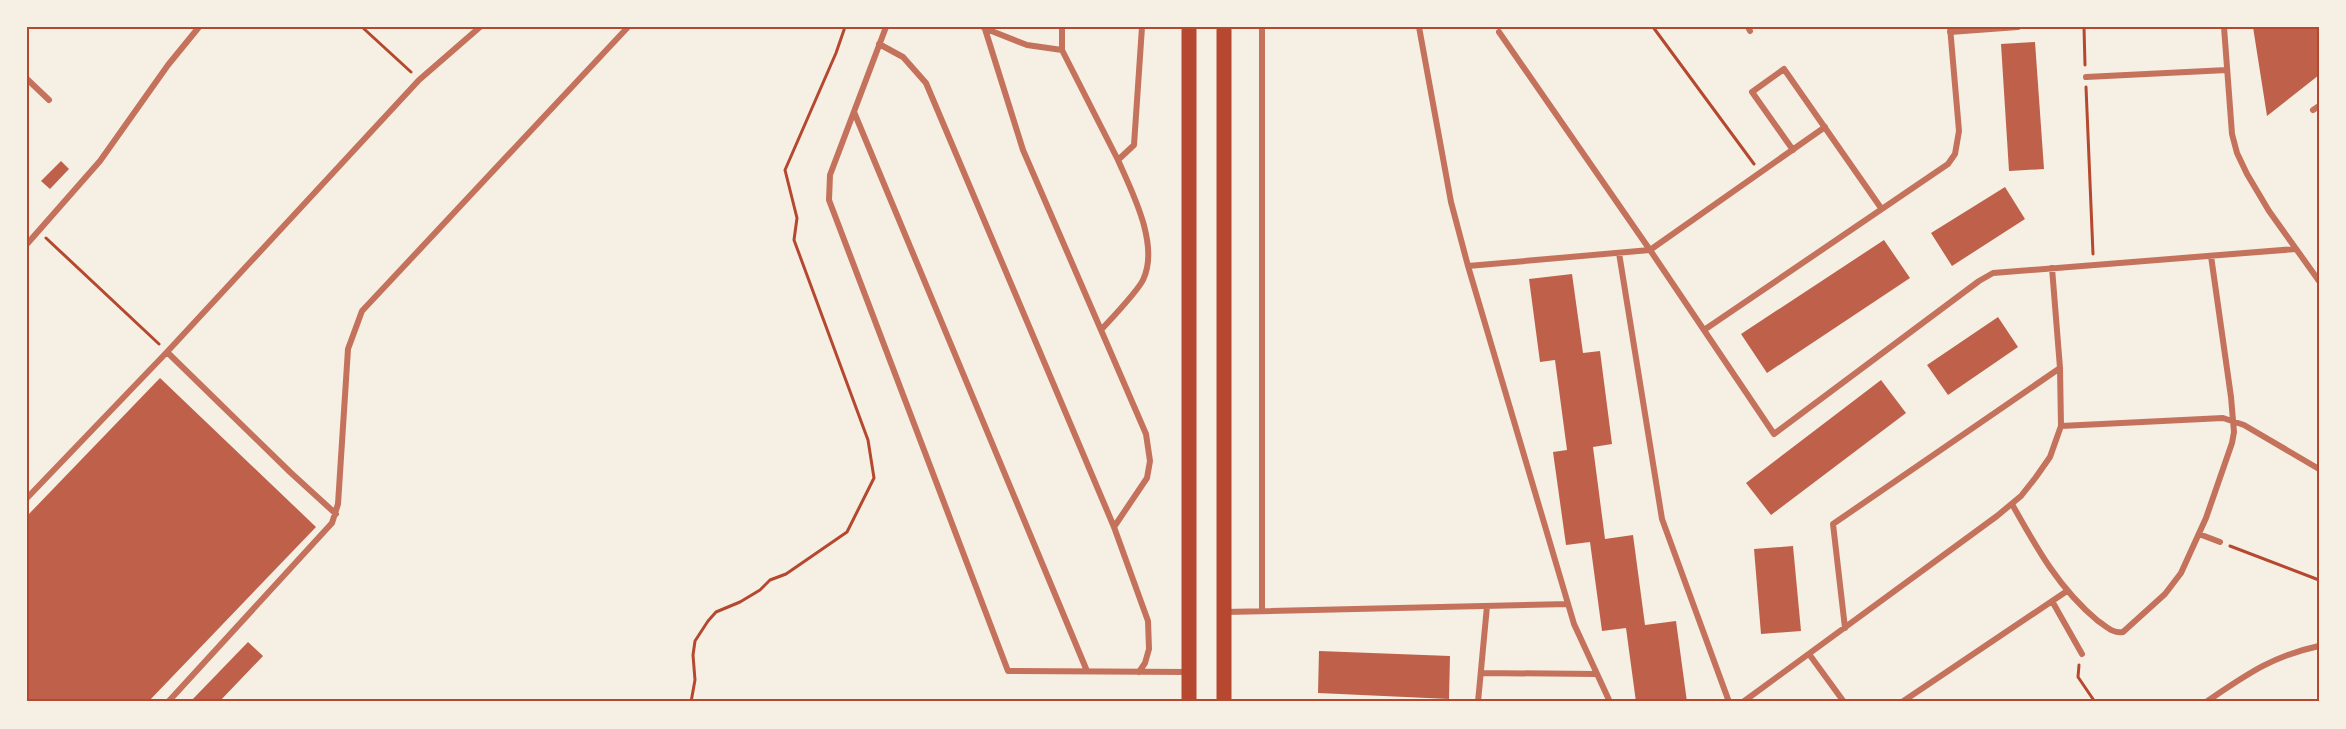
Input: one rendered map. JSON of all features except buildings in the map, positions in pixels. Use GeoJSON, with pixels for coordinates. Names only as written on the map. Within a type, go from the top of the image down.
{"type":"FeatureCollection","features":[{"type":"Feature","properties":{"kind":"main road"},"geometry":{"type":"LineString","coordinates":[[1189,27],[1189,702]]}},
{"type":"Feature","properties":{"kind":"main road"},"geometry":{"type":"LineString","coordinates":[[1224,27],[1224,702]]}},
{"type":"Feature","properties":{"kind":"street"},"geometry":{"type":"LineString","coordinates":[[27,244],[100,161],[168,65],[199,27]]}},
{"type":"Feature","properties":{"kind":"street"},"geometry":{"type":"LineString","coordinates":[[27,498],[167,352],[419,80],[480,27]]}},
{"type":"Feature","properties":{"kind":"street"},"geometry":{"type":"LineString","coordinates":[[168,702],[326,531],[336,514],[348,349],[362,311],[627,27]]}},
{"type":"Feature","properties":{"kind":"street"},"geometry":{"type":"LineString","coordinates":[[886,27],[830,175],[829,200],[1008,671],[1190,672]]}},
{"type":"Feature","properties":{"kind":"street"},"geometry":{"type":"LineString","coordinates":[[1062,27],[1062,50],[1118,160],[1138,207],[1147,244],[1147,264],[1143,281],[1101,330]]}},
{"type":"Feature","properties":{"kind":"street"},"geometry":{"type":"LineString","coordinates":[[1118,160],[1134,145],[1142,27]]}},
{"type":"Feature","properties":{"kind":"street"},"geometry":{"type":"LineString","coordinates":[[1262,27],[1262,610]]}},
{"type":"Feature","properties":{"kind":"street"},"geometry":{"type":"LineString","coordinates":[[1419,27],[1451,202],[1468,266],[1568,604],[1578,634],[1610,702]]}},
{"type":"Feature","properties":{"kind":"street"},"geometry":{"type":"LineString","coordinates":[[1704,330],[1948,164],[1955,154],[1959,131],[1950,29],[2018,27]]}},
{"type":"Feature","properties":{"kind":"street"},"geometry":{"type":"LineString","coordinates":[[2224,27],[2232,134],[2237,153],[2261,198],[2296,249],[2316,272],[2319,281]]}},
{"type":"Feature","properties":{"kind":"street"},"geometry":{"type":"LineString","coordinates":[[984,28],[1023,150],[1146,434],[1150,460],[1147,478],[1114,526]]}},
{"type":"Feature","properties":{"kind":"street"},"geometry":{"type":"LineString","coordinates":[[984,28],[1027,45],[1062,50]]}},
{"type":"Feature","properties":{"kind":"street"},"geometry":{"type":"LineString","coordinates":[[1499,32],[1774,434],[1989,275],[1999,272],[2296,249]]}},
{"type":"Feature","properties":{"kind":"street"},"geometry":{"type":"LineString","coordinates":[[879,44],[903,57],[926,83],[1114,526],[1148,621],[1149,650],[1146,663],[1139,672]]}},
{"type":"Feature","properties":{"kind":"street"},"geometry":{"type":"LineString","coordinates":[[1793,150],[1752,92],[1784,69],[1881,208]]}},
{"type":"Feature","properties":{"kind":"street"},"geometry":{"type":"LineString","coordinates":[[2086,77],[2228,70]]}},
{"type":"Feature","properties":{"kind":"street"},"geometry":{"type":"LineString","coordinates":[[27,80],[49,100]]}},
{"type":"Feature","properties":{"kind":"street"},"geometry":{"type":"LineString","coordinates":[[2313,110],[2319,106]]}},
{"type":"Feature","properties":{"kind":"street"},"geometry":{"type":"LineString","coordinates":[[853,112],[1087,671]]}},
{"type":"Feature","properties":{"kind":"street"},"geometry":{"type":"LineString","coordinates":[[1468,266],[1650,250],[1825,127]]}},
{"type":"Feature","properties":{"kind":"street"},"geometry":{"type":"LineString","coordinates":[[1619,253],[1662,519],[1730,702]]}},
{"type":"Feature","properties":{"kind":"street"},"geometry":{"type":"LineString","coordinates":[[2012,504],[2042,557],[2067,591],[2110,629],[2118,633],[2123,632],[2176,582],[2199,534],[2234,432],[2211,256]]}},
{"type":"Feature","properties":{"kind":"street"},"geometry":{"type":"LineString","coordinates":[[1743,702],[2012,504],[2029,487],[2044,466],[2055,446],[2061,426],[2060,368],[2052,268]]}},
{"type":"Feature","properties":{"kind":"street"},"geometry":{"type":"LineString","coordinates":[[167,352],[336,514]]}},
{"type":"Feature","properties":{"kind":"street"},"geometry":{"type":"LineString","coordinates":[[1845,627],[1833,524],[2060,368]]}},
{"type":"Feature","properties":{"kind":"street"},"geometry":{"type":"LineString","coordinates":[[2061,426],[2212,417],[2233,420],[2319,469]]}},
{"type":"Feature","properties":{"kind":"street"},"geometry":{"type":"LineString","coordinates":[[2199,534],[2220,542]]}},
{"type":"Feature","properties":{"kind":"street"},"geometry":{"type":"LineString","coordinates":[[1902,702],[2067,591]]}},
{"type":"Feature","properties":{"kind":"street"},"geometry":{"type":"LineString","coordinates":[[2052,601],[2082,654]]}},
{"type":"Feature","properties":{"kind":"street"},"geometry":{"type":"LineString","coordinates":[[1225,612],[1568,604]]}},
{"type":"Feature","properties":{"kind":"street"},"geometry":{"type":"LineString","coordinates":[[1478,702],[1487,606]]}},
{"type":"Feature","properties":{"kind":"street"},"geometry":{"type":"LineString","coordinates":[[2206,702],[2271,660],[2319,645]]}},
{"type":"Feature","properties":{"kind":"street"},"geometry":{"type":"LineString","coordinates":[[1809,654],[1844,702]]}},
{"type":"Feature","properties":{"kind":"street"},"geometry":{"type":"LineString","coordinates":[[1481,673],[1596,674]]}},
{"type":"Feature","properties":{"kind":"path"},"geometry":{"type":"LineString","coordinates":[[362,27],[419,80]]}},
{"type":"Feature","properties":{"kind":"path"},"geometry":{"type":"LineString","coordinates":[[691,702],[695,680],[693,655],[695,641],[708,621],[716,612],[760,590],[770,580],[794,569],[847,532],[874,478],[867,440],[794,240],[797,218],[785,170],[845,27]]}},
{"type":"Feature","properties":{"kind":"path"},"geometry":{"type":"LineString","coordinates":[[1653,27],[1761,172]]}},
{"type":"Feature","properties":{"kind":"path"},"geometry":{"type":"LineString","coordinates":[[2084,27],[2094,265]]}},
{"type":"Feature","properties":{"kind":"path"},"geometry":{"type":"LineString","coordinates":[[40,231],[167,352]]}},
{"type":"Feature","properties":{"kind":"path"},"geometry":{"type":"LineString","coordinates":[[2220,542],[2319,580]]}},
{"type":"Feature","properties":{"kind":"path"},"geometry":{"type":"LineString","coordinates":[[2082,654],[2078,677],[2095,702]]}}]}
